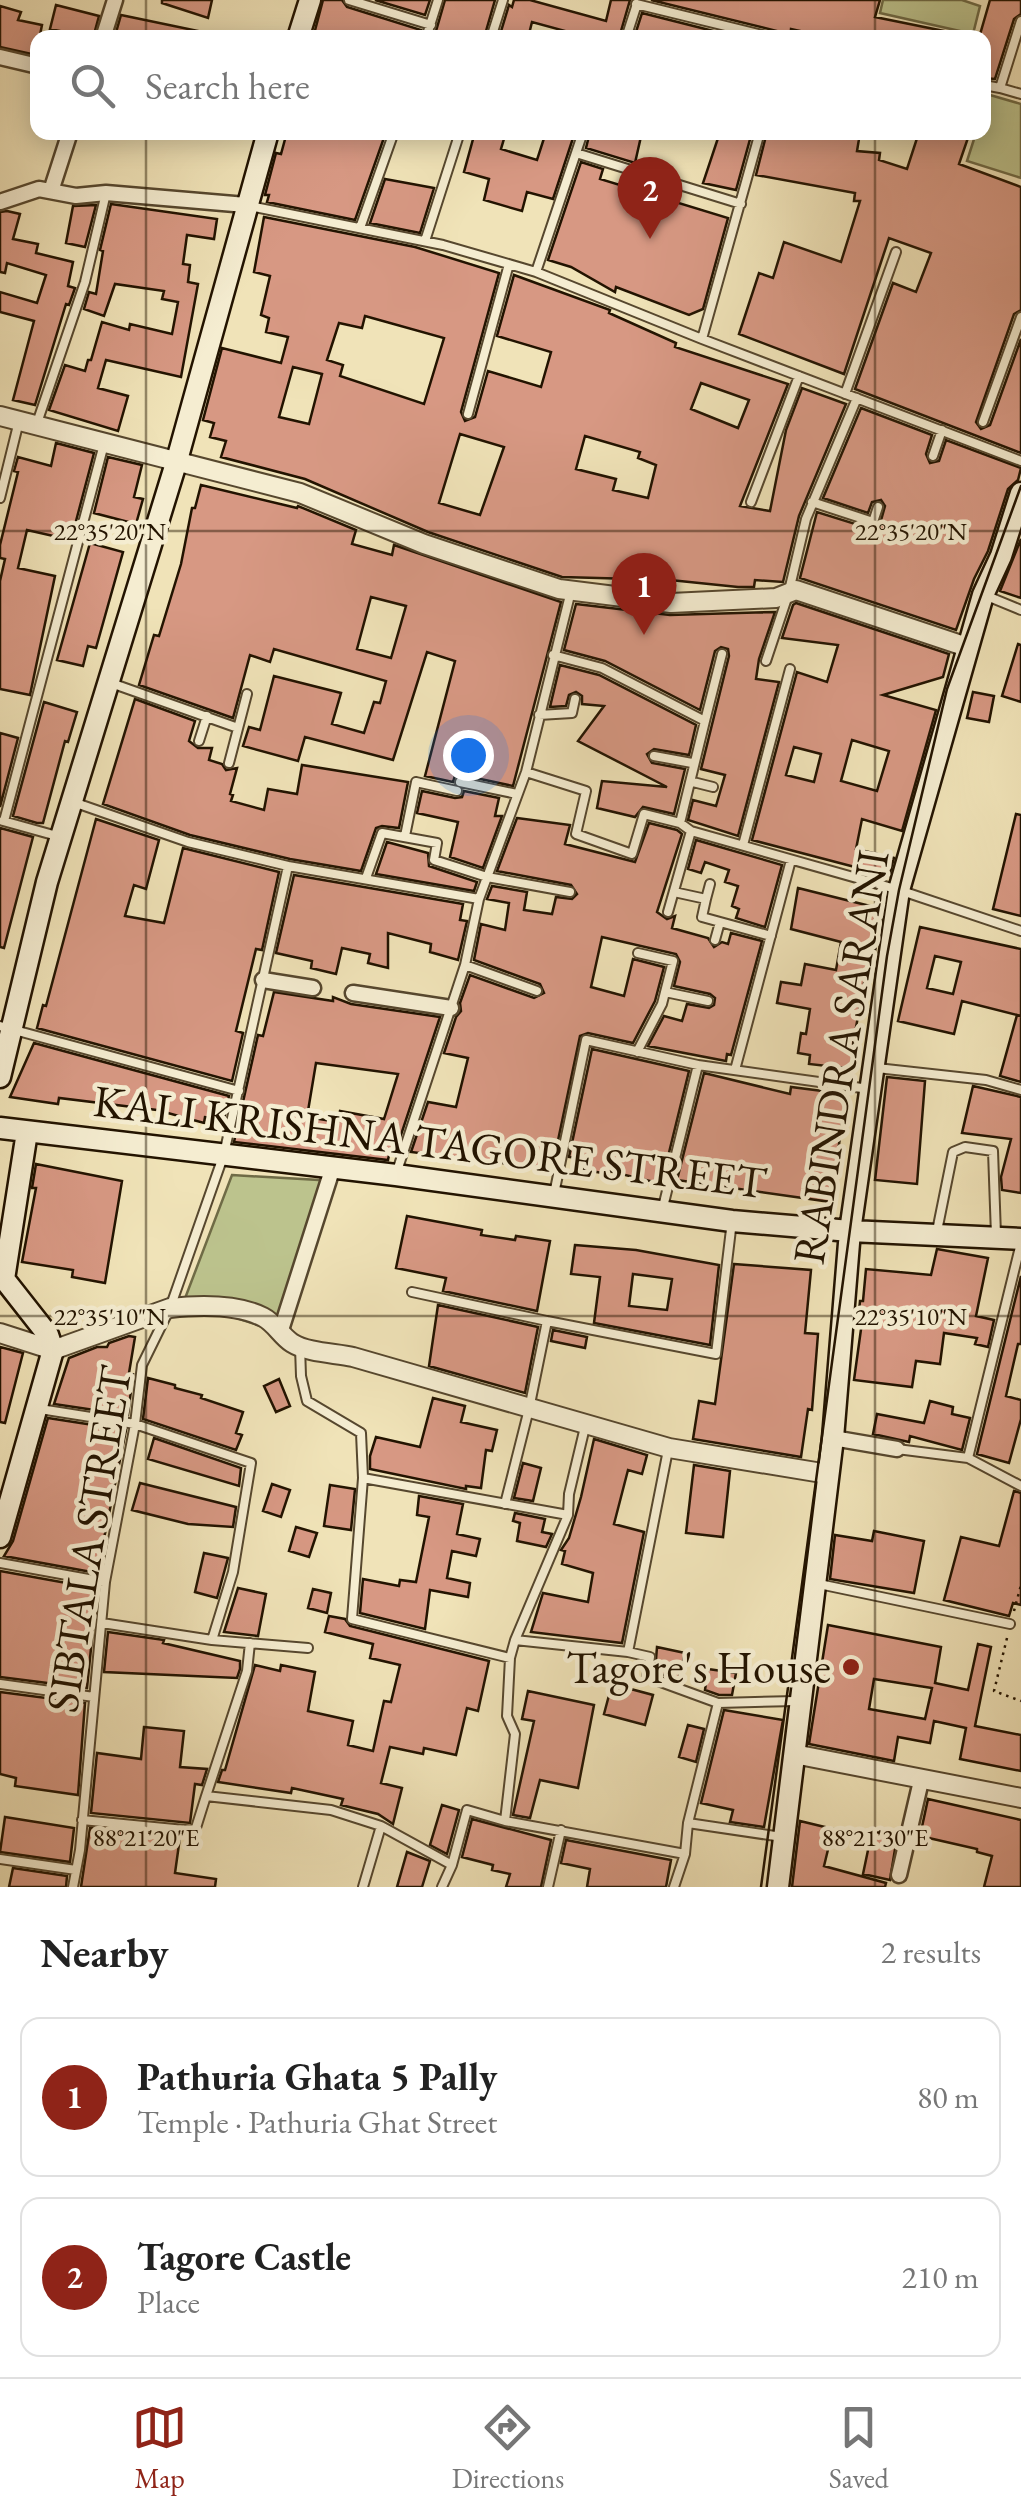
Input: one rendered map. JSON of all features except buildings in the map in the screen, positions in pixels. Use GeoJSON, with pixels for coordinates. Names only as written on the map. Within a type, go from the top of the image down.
{"type":"FeatureCollection","features":[{"type":"Feature","properties":{"kind":"main road"},"geometry":{"type":"LineString","coordinates":[[301,30],[310,0]]}},
{"type":"Feature","properties":{"kind":"main road"},"geometry":{"type":"LineString","coordinates":[[0,1077],[5,1028],[177,460],[266,140]]}},
{"type":"Feature","properties":{"kind":"main road","name":"RABINDRA SARANI"},"geometry":{"type":"LineString","coordinates":[[778,1887],[833,1438],[850,1231],[899,890],[967,647],[1020,496]]}},
{"type":"Feature","properties":{"kind":"main road","name":"KALI KRISHNA TAGORE STREET"},"geometry":{"type":"LineString","coordinates":[[0,1128],[396,1175],[732,1221],[1021,1241]]}},
{"type":"Feature","properties":{"kind":"main road"},"geometry":{"type":"LineString","coordinates":[[0,1537],[7,1484],[53,1350],[48,1335],[3,1291],[27,1132]]}},
{"type":"Feature","properties":{"kind":"street"},"geometry":{"type":"LineString","coordinates":[[106,30],[115,0]]}},
{"type":"Feature","properties":{"kind":"street"},"geometry":{"type":"LineString","coordinates":[[0,57],[30,64]]}},
{"type":"Feature","properties":{"kind":"street"},"geometry":{"type":"LineString","coordinates":[[51,191],[67,140]]}},
{"type":"Feature","properties":{"kind":"street"},"geometry":{"type":"LineString","coordinates":[[0,202],[39,189],[76,196],[106,193],[246,205]]}},
{"type":"Feature","properties":{"kind":"street"},"geometry":{"type":"LineString","coordinates":[[0,416],[300,493],[424,544],[571,591],[672,603],[776,598],[796,590],[967,647]]}},
{"type":"Feature","properties":{"kind":"street"},"geometry":{"type":"LineString","coordinates":[[263,980],[313,988]]}},
{"type":"Feature","properties":{"kind":"street"},"geometry":{"type":"LineString","coordinates":[[353,993],[451,1008]]}},
{"type":"Feature","properties":{"kind":"street"},"geometry":{"type":"LineString","coordinates":[[280,1333],[333,1168]]}},
{"type":"Feature","properties":{"kind":"street"},"geometry":{"type":"LineString","coordinates":[[0,1333],[53,1350],[170,1308],[190,1306],[244,1312],[264,1317],[300,1347],[353,1357],[668,1448],[828,1474]]}},
{"type":"Feature","properties":{"kind":"street"},"geometry":{"type":"LineString","coordinates":[[833,1438],[897,1449]]}},
{"type":"Feature","properties":{"kind":"street"},"geometry":{"type":"LineString","coordinates":[[794,1754],[1021,1798]]}},
{"type":"Feature","properties":{"kind":"street"},"geometry":{"type":"LineString","coordinates":[[899,1875],[921,1781]]}},
{"type":"Feature","properties":{"kind":"lane"},"geometry":{"type":"LineString","coordinates":[[349,0],[430,26]]}},
{"type":"Feature","properties":{"kind":"lane"},"geometry":{"type":"LineString","coordinates":[[429,30],[438,0]]}},
{"type":"Feature","properties":{"kind":"lane"},"geometry":{"type":"LineString","coordinates":[[494,30],[504,0]]}},
{"type":"Feature","properties":{"kind":"lane"},"geometry":{"type":"LineString","coordinates":[[628,30],[637,2],[744,30]]}},
{"type":"Feature","properties":{"kind":"lane"},"geometry":{"type":"LineString","coordinates":[[1000,88],[1021,21]]}},
{"type":"Feature","properties":{"kind":"lane"},"geometry":{"type":"LineString","coordinates":[[1007,62],[1021,66]]}},
{"type":"Feature","properties":{"kind":"lane"},"geometry":{"type":"LineString","coordinates":[[991,86],[1021,94]]}},
{"type":"Feature","properties":{"kind":"lane"},"geometry":{"type":"LineString","coordinates":[[360,228],[391,140]]}},
{"type":"Feature","properties":{"kind":"lane"},"geometry":{"type":"LineString","coordinates":[[425,241],[457,140]]}},
{"type":"Feature","properties":{"kind":"lane"},"geometry":{"type":"LineString","coordinates":[[536,272],[580,140]]}},
{"type":"Feature","properties":{"kind":"lane"},"geometry":{"type":"LineString","coordinates":[[702,340],[758,140]]}},
{"type":"Feature","properties":{"kind":"lane"},"geometry":{"type":"LineString","coordinates":[[576,153],[741,204]]}},
{"type":"Feature","properties":{"kind":"lane"},"geometry":{"type":"LineString","coordinates":[[0,498],[85,282],[106,193]]}},
{"type":"Feature","properties":{"kind":"lane"},"geometry":{"type":"LineString","coordinates":[[246,205],[425,241],[536,272],[702,340],[1021,461]]}},
{"type":"Feature","properties":{"kind":"lane"},"geometry":{"type":"LineString","coordinates":[[845,394],[896,252]]}},
{"type":"Feature","properties":{"kind":"lane"},"geometry":{"type":"LineString","coordinates":[[468,414],[509,264]]}},
{"type":"Feature","properties":{"kind":"lane"},"geometry":{"type":"LineString","coordinates":[[983,422],[1021,317]]}},
{"type":"Feature","properties":{"kind":"lane"},"geometry":{"type":"LineString","coordinates":[[751,502],[798,376]]}},
{"type":"Feature","properties":{"kind":"lane"},"geometry":{"type":"LineString","coordinates":[[766,661],[812,502],[857,398]]}},
{"type":"Feature","properties":{"kind":"lane"},"geometry":{"type":"LineString","coordinates":[[933,456],[942,430]]}},
{"type":"Feature","properties":{"kind":"lane"},"geometry":{"type":"LineString","coordinates":[[61,837],[2,821],[104,444]]}},
{"type":"Feature","properties":{"kind":"lane"},"geometry":{"type":"LineString","coordinates":[[812,502],[873,522],[878,507]]}},
{"type":"Feature","properties":{"kind":"lane"},"geometry":{"type":"LineString","coordinates":[[396,1175],[465,965],[479,899],[526,772],[571,591]]}},
{"type":"Feature","properties":{"kind":"lane"},"geometry":{"type":"LineString","coordinates":[[983,595],[1021,610]]}},
{"type":"Feature","properties":{"kind":"lane"},"geometry":{"type":"LineString","coordinates":[[680,823],[722,654]]}},
{"type":"Feature","properties":{"kind":"lane"},"geometry":{"type":"LineString","coordinates":[[553,655],[602,668],[705,721]]}},
{"type":"Feature","properties":{"kind":"lane"},"geometry":{"type":"LineString","coordinates":[[742,846],[790,669]]}},
{"type":"Feature","properties":{"kind":"lane"},"geometry":{"type":"LineString","coordinates":[[107,682],[238,728]]}},
{"type":"Feature","properties":{"kind":"lane"},"geometry":{"type":"LineString","coordinates":[[230,764],[247,694]]}},
{"type":"Feature","properties":{"kind":"lane"},"geometry":{"type":"LineString","coordinates":[[539,715],[572,712],[575,699]]}},
{"type":"Feature","properties":{"kind":"lane"},"geometry":{"type":"LineString","coordinates":[[199,741],[207,716]]}},
{"type":"Feature","properties":{"kind":"lane"},"geometry":{"type":"LineString","coordinates":[[654,756],[692,763]]}},
{"type":"Feature","properties":{"kind":"lane"},"geometry":{"type":"LineString","coordinates":[[526,772],[586,791],[576,834],[632,854],[644,814],[1021,931]]}},
{"type":"Feature","properties":{"kind":"lane"},"geometry":{"type":"LineString","coordinates":[[405,836],[416,782],[517,794]]}},
{"type":"Feature","properties":{"kind":"lane"},"geometry":{"type":"LineString","coordinates":[[693,782],[713,787]]}},
{"type":"Feature","properties":{"kind":"lane"},"geometry":{"type":"LineString","coordinates":[[72,802],[188,842],[288,866],[479,899]]}},
{"type":"Feature","properties":{"kind":"lane"},"geometry":{"type":"LineString","coordinates":[[668,912],[691,831]]}},
{"type":"Feature","properties":{"kind":"lane"},"geometry":{"type":"LineString","coordinates":[[366,878],[382,833],[437,842],[434,860],[487,876],[570,892]]}},
{"type":"Feature","properties":{"kind":"lane"},"geometry":{"type":"LineString","coordinates":[[735,1070],[792,860]]}},
{"type":"Feature","properties":{"kind":"lane","name":"SIBTALA STREET"},"geometry":{"type":"LineString","coordinates":[[73,1887],[105,1582],[136,1424],[142,1365],[170,1308],[224,1154],[288,866]]}},
{"type":"Feature","properties":{"kind":"lane"},"geometry":{"type":"LineString","coordinates":[[710,884],[702,917],[771,936]]}},
{"type":"Feature","properties":{"kind":"lane"},"geometry":{"type":"LineString","coordinates":[[674,892],[706,899]]}},
{"type":"Feature","properties":{"kind":"lane"},"geometry":{"type":"LineString","coordinates":[[715,940],[720,922]]}},
{"type":"Feature","properties":{"kind":"lane"},"geometry":{"type":"LineString","coordinates":[[637,1052],[665,992],[677,950]]}},
{"type":"Feature","properties":{"kind":"lane"},"geometry":{"type":"LineString","coordinates":[[638,953],[673,961]]}},
{"type":"Feature","properties":{"kind":"lane"},"geometry":{"type":"LineString","coordinates":[[465,965],[537,991]]}},
{"type":"Feature","properties":{"kind":"lane"},"geometry":{"type":"LineString","coordinates":[[665,992],[708,1002]]}},
{"type":"Feature","properties":{"kind":"lane"},"geometry":{"type":"LineString","coordinates":[[5,1028],[239,1090]]}},
{"type":"Feature","properties":{"kind":"lane"},"geometry":{"type":"LineString","coordinates":[[553,1197],[586,1040],[698,1065],[869,1090]]}},
{"type":"Feature","properties":{"kind":"lane"},"geometry":{"type":"LineString","coordinates":[[662,1212],[698,1065]]}},
{"type":"Feature","properties":{"kind":"lane"},"geometry":{"type":"LineString","coordinates":[[872,1067],[986,1080],[1021,1090]]}},
{"type":"Feature","properties":{"kind":"lane"},"geometry":{"type":"LineString","coordinates":[[936,1235],[952,1152],[966,1147],[992,1151],[996,1238]]}},
{"type":"Feature","properties":{"kind":"lane"},"geometry":{"type":"LineString","coordinates":[[412,1292],[716,1354],[732,1221]]}},
{"type":"Feature","properties":{"kind":"lane"},"geometry":{"type":"LineString","coordinates":[[968,1458],[1021,1241]]}},
{"type":"Feature","properties":{"kind":"lane"},"geometry":{"type":"LineString","coordinates":[[505,1504],[547,1322]]}},
{"type":"Feature","properties":{"kind":"lane"},"geometry":{"type":"LineString","coordinates":[[300,1347],[307,1402],[361,1433],[363,1478],[352,1619],[510,1658]]}},
{"type":"Feature","properties":{"kind":"lane"},"geometry":{"type":"LineString","coordinates":[[36,1408],[136,1424],[251,1463],[233,1572],[212,1640]]}},
{"type":"Feature","properties":{"kind":"lane"},"geometry":{"type":"LineString","coordinates":[[504,1821],[514,1734],[508,1716],[510,1658],[568,1515],[568,1494],[586,1425]]}},
{"type":"Feature","properties":{"kind":"lane"},"geometry":{"type":"LineString","coordinates":[[628,1652],[668,1448]]}},
{"type":"Feature","properties":{"kind":"lane"},"geometry":{"type":"LineString","coordinates":[[897,1449],[968,1458],[1021,1486]]}},
{"type":"Feature","properties":{"kind":"lane"},"geometry":{"type":"LineString","coordinates":[[363,1478],[568,1515]]}},
{"type":"Feature","properties":{"kind":"lane"},"geometry":{"type":"LineString","coordinates":[[0,1563],[105,1582]]}},
{"type":"Feature","properties":{"kind":"lane"},"geometry":{"type":"LineString","coordinates":[[816,1583],[1010,1624]]}},
{"type":"Feature","properties":{"kind":"lane"},"geometry":{"type":"LineString","coordinates":[[102,1622],[212,1640],[308,1648]]}},
{"type":"Feature","properties":{"kind":"lane"},"geometry":{"type":"LineString","coordinates":[[515,1640],[650,1657],[647,1677],[718,1703],[802,1700]]}},
{"type":"Feature","properties":{"kind":"lane"},"geometry":{"type":"LineString","coordinates":[[82,1820],[195,1832],[247,1671],[250,1643]]}},
{"type":"Feature","properties":{"kind":"lane"},"geometry":{"type":"LineString","coordinates":[[0,1684],[94,1696]]}},
{"type":"Feature","properties":{"kind":"lane"},"geometry":{"type":"LineString","coordinates":[[674,1887],[685,1854],[688,1823],[718,1703]]}},
{"type":"Feature","properties":{"kind":"lane"},"geometry":{"type":"LineString","coordinates":[[206,1796],[330,1810],[381,1826],[452,1865]]}},
{"type":"Feature","properties":{"kind":"lane"},"geometry":{"type":"LineString","coordinates":[[442,1887],[467,1810],[504,1821],[685,1854]]}},
{"type":"Feature","properties":{"kind":"lane"},"geometry":{"type":"LineString","coordinates":[[688,1823],[784,1838]]}},
{"type":"Feature","properties":{"kind":"lane"},"geometry":{"type":"LineString","coordinates":[[363,1887],[381,1826]]}},
{"type":"Feature","properties":{"kind":"lane"},"geometry":{"type":"LineString","coordinates":[[548,1887],[561,1830]]}},
{"type":"Feature","properties":{"kind":"lane"},"geometry":{"type":"LineString","coordinates":[[0,1859],[76,1870]]}},
{"type":"Feature","properties":{"kind":"path"},"geometry":{"type":"LineString","coordinates":[[1021,1585],[994,1691],[1021,1701]]}},
{"type":"Feature","properties":{"kind":"green space"},"geometry":{"type":"Polygon","coordinates":[[[883,0],[962,0],[980,6],[974,30],[955,30],[880,13],[883,0]]]}},
{"type":"Feature","properties":{"kind":"green space"},"geometry":{"type":"Polygon","coordinates":[[[991,95],[1021,104],[1021,178],[967,161],[974,140],[991,140],[991,95]]]}},
{"type":"Feature","properties":{"kind":"green space"},"geometry":{"type":"Polygon","coordinates":[[[232,1175],[336,1181],[285,1334],[184,1301],[232,1175]]]}},
{"type":"Feature","properties":{"kind":"tram line"},"geometry":{"type":"LineString","coordinates":[[761,1887],[899,890],[947,689],[1021,486]]}},
{"type":"Feature","properties":{"kind":"place","name":"Tagore Castle"},"geometry":{"type":"Point","coordinates":[650,239]}},
{"type":"Feature","properties":{"kind":"place","name":"Pathuria Ghata 5 Pally"},"geometry":{"type":"Point","coordinates":[644,635]}},
{"type":"Feature","properties":{"kind":"place","name":"Tagore's House"},"geometry":{"type":"Point","coordinates":[851,1667]}}]}
